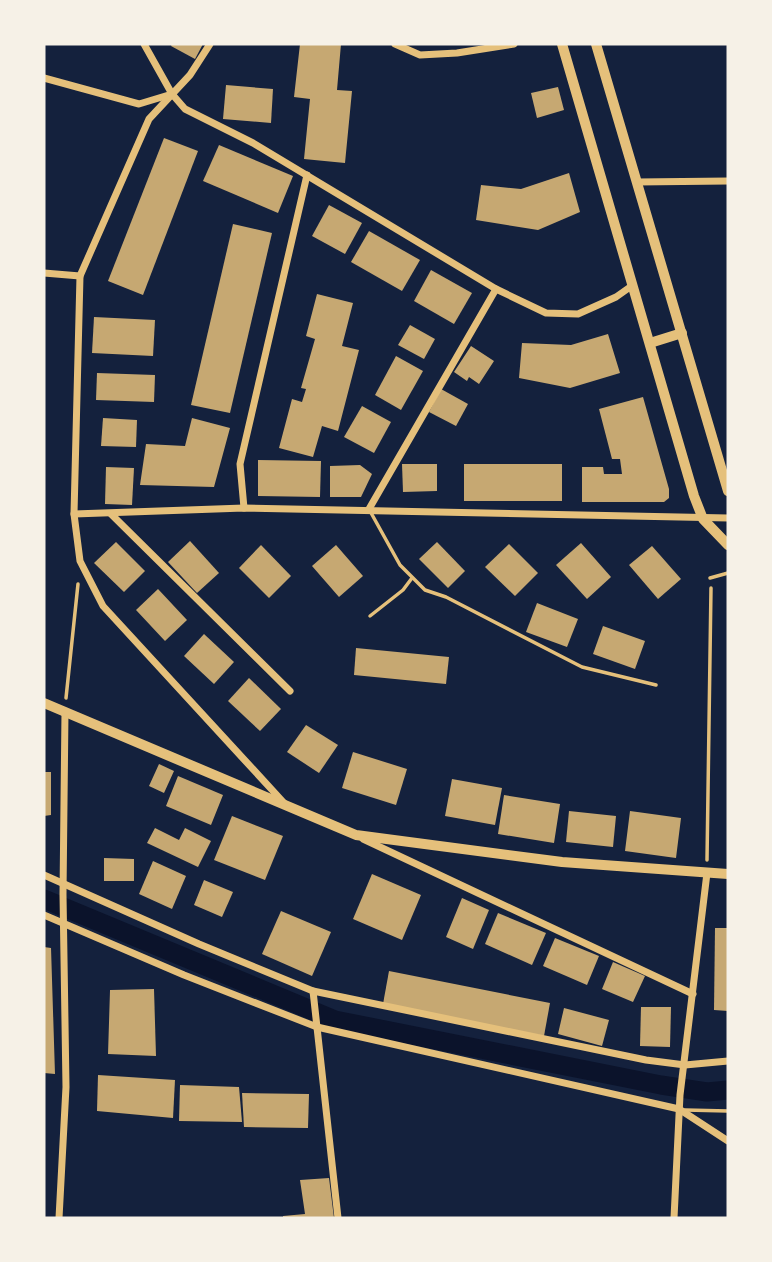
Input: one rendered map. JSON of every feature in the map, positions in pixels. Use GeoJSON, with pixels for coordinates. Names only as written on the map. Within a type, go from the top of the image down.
{"type":"FeatureCollection","features":[{"type":"Feature","properties":{"kind":"main road"},"geometry":{"type":"LineString","coordinates":[[562,44],[694,496],[704,519],[728,545]]}},
{"type":"Feature","properties":{"kind":"main road"},"geometry":{"type":"LineString","coordinates":[[596,44],[726,472],[728,491]]}},
{"type":"Feature","properties":{"kind":"main road"},"geometry":{"type":"LineString","coordinates":[[650,343],[682,333]]}},
{"type":"Feature","properties":{"kind":"street"},"geometry":{"type":"LineString","coordinates":[[144,44],[172,94],[185,109],[253,143],[496,289],[546,313],[578,314],[617,297],[633,285]]}},
{"type":"Feature","properties":{"kind":"street"},"geometry":{"type":"LineString","coordinates":[[209,44],[190,75],[149,119],[80,276],[74,514],[80,561],[103,606],[288,807]]}},
{"type":"Feature","properties":{"kind":"street"},"geometry":{"type":"LineString","coordinates":[[395,44],[419,55],[457,54],[514,44]]}},
{"type":"Feature","properties":{"kind":"street"},"geometry":{"type":"LineString","coordinates":[[44,78],[139,104],[172,94]]}},
{"type":"Feature","properties":{"kind":"street"},"geometry":{"type":"LineString","coordinates":[[244,508],[240,464],[307,176]]}},
{"type":"Feature","properties":{"kind":"street"},"geometry":{"type":"LineString","coordinates":[[637,182],[728,181]]}},
{"type":"Feature","properties":{"kind":"street"},"geometry":{"type":"LineString","coordinates":[[44,274],[80,276]]}},
{"type":"Feature","properties":{"kind":"street"},"geometry":{"type":"LineString","coordinates":[[369,509],[496,289]]}},
{"type":"Feature","properties":{"kind":"street"},"geometry":{"type":"LineString","coordinates":[[74,514],[244,508],[728,518]]}},
{"type":"Feature","properties":{"kind":"street"},"geometry":{"type":"LineString","coordinates":[[111,514],[290,691]]}},
{"type":"Feature","properties":{"kind":"street"},"geometry":{"type":"LineString","coordinates":[[44,703],[356,835],[693,994]]}},
{"type":"Feature","properties":{"kind":"street"},"geometry":{"type":"LineString","coordinates":[[59,1218],[66,1087],[63,921],[65,712]]}},
{"type":"Feature","properties":{"kind":"street"},"geometry":{"type":"LineString","coordinates":[[356,835],[562,862],[728,874]]}},
{"type":"Feature","properties":{"kind":"street"},"geometry":{"type":"LineString","coordinates":[[674,1218],[680,1095],[707,873]]}},
{"type":"Feature","properties":{"kind":"street"},"geometry":{"type":"LineString","coordinates":[[44,875],[314,995],[646,1060],[685,1065],[728,1061]]}},
{"type":"Feature","properties":{"kind":"street"},"geometry":{"type":"LineString","coordinates":[[44,915],[184,975],[317,1024],[679,1109],[728,1141]]}},
{"type":"Feature","properties":{"kind":"street"},"geometry":{"type":"LineString","coordinates":[[314,995],[338,1218]]}},
{"type":"Feature","properties":{"kind":"lane"},"geometry":{"type":"LineString","coordinates":[[369,509],[400,565],[425,590],[446,597],[582,667],[656,685]]}},
{"type":"Feature","properties":{"kind":"lane"},"geometry":{"type":"LineString","coordinates":[[710,580],[728,573]]}},
{"type":"Feature","properties":{"kind":"lane"},"geometry":{"type":"LineString","coordinates":[[369,616],[403,590],[412,578]]}},
{"type":"Feature","properties":{"kind":"lane"},"geometry":{"type":"LineString","coordinates":[[679,1109],[698,1112],[728,1111]]}},
{"type":"Feature","properties":{"kind":"path"},"geometry":{"type":"LineString","coordinates":[[65,712],[80,561]]}},
{"type":"Feature","properties":{"kind":"path"},"geometry":{"type":"LineString","coordinates":[[707,873],[710,580]]}},
{"type":"Feature","properties":{"kind":"building"},"geometry":{"type":"Polygon","coordinates":[[[203,44],[195,59],[171,46],[203,44]]]}},
{"type":"Feature","properties":{"kind":"building"},"geometry":{"type":"Polygon","coordinates":[[[300,44],[341,44],[337,90],[352,91],[345,163],[304,159],[310,99],[294,97],[300,44]]]}},
{"type":"Feature","properties":{"kind":"building"},"geometry":{"type":"Polygon","coordinates":[[[226,85],[273,89],[271,123],[223,119],[226,85]]]}},
{"type":"Feature","properties":{"kind":"building"},"geometry":{"type":"Polygon","coordinates":[[[558,87],[564,110],[537,118],[531,93],[558,87]]]}},
{"type":"Feature","properties":{"kind":"building"},"geometry":{"type":"Polygon","coordinates":[[[164,138],[198,151],[143,295],[108,281],[164,138]]]}},
{"type":"Feature","properties":{"kind":"building"},"geometry":{"type":"Polygon","coordinates":[[[219,145],[293,176],[278,213],[203,181],[219,145]]]}},
{"type":"Feature","properties":{"kind":"building"},"geometry":{"type":"Polygon","coordinates":[[[569,173],[580,212],[538,230],[476,220],[481,185],[521,189],[569,173]]]}},
{"type":"Feature","properties":{"kind":"building"},"geometry":{"type":"Polygon","coordinates":[[[329,205],[362,223],[345,254],[312,236],[329,205]]]}},
{"type":"Feature","properties":{"kind":"building"},"geometry":{"type":"Polygon","coordinates":[[[233,224],[272,233],[230,413],[191,405],[233,224]]]}},
{"type":"Feature","properties":{"kind":"building"},"geometry":{"type":"Polygon","coordinates":[[[369,231],[420,260],[402,291],[351,262],[369,231]]]}},
{"type":"Feature","properties":{"kind":"building"},"geometry":{"type":"Polygon","coordinates":[[[431,270],[472,293],[454,324],[414,301],[431,270]]]}},
{"type":"Feature","properties":{"kind":"building"},"geometry":{"type":"Polygon","coordinates":[[[317,294],[353,303],[342,346],[359,350],[338,431],[322,426],[313,457],[279,448],[292,399],[302,402],[306,389],[301,388],[315,339],[306,336],[317,294]]]}},
{"type":"Feature","properties":{"kind":"building"},"geometry":{"type":"Polygon","coordinates":[[[94,317],[155,320],[153,356],[92,353],[94,317]]]}},
{"type":"Feature","properties":{"kind":"building"},"geometry":{"type":"Polygon","coordinates":[[[410,325],[435,339],[424,359],[398,345],[410,325]]]}},
{"type":"Feature","properties":{"kind":"building"},"geometry":{"type":"Polygon","coordinates":[[[608,334],[620,373],[570,388],[519,378],[522,343],[571,345],[608,334]]]}},
{"type":"Feature","properties":{"kind":"building"},"geometry":{"type":"Polygon","coordinates":[[[471,346],[494,361],[479,384],[469,377],[467,381],[454,372],[471,346]]]}},
{"type":"Feature","properties":{"kind":"building"},"geometry":{"type":"Polygon","coordinates":[[[396,356],[423,371],[401,410],[375,395],[396,356]]]}},
{"type":"Feature","properties":{"kind":"building"},"geometry":{"type":"Polygon","coordinates":[[[97,373],[155,375],[154,402],[96,400],[97,373]]]}},
{"type":"Feature","properties":{"kind":"building"},"geometry":{"type":"Polygon","coordinates":[[[441,389],[468,404],[456,426],[429,412],[441,389]]]}},
{"type":"Feature","properties":{"kind":"building"},"geometry":{"type":"Polygon","coordinates":[[[643,397],[669,489],[669,498],[664,502],[582,502],[582,467],[603,467],[604,474],[622,474],[620,459],[612,459],[599,409],[643,397]]]}},
{"type":"Feature","properties":{"kind":"building"},"geometry":{"type":"Polygon","coordinates":[[[362,406],[391,422],[374,453],[344,437],[362,406]]]}},
{"type":"Feature","properties":{"kind":"building"},"geometry":{"type":"Polygon","coordinates":[[[103,418],[137,420],[136,447],[101,446],[103,418]]]}},
{"type":"Feature","properties":{"kind":"building"},"geometry":{"type":"Polygon","coordinates":[[[192,418],[230,428],[214,487],[140,485],[146,444],[185,446],[192,418]]]}},
{"type":"Feature","properties":{"kind":"building"},"geometry":{"type":"Polygon","coordinates":[[[258,460],[321,461],[320,497],[258,496],[258,460]]]}},
{"type":"Feature","properties":{"kind":"building"},"geometry":{"type":"Polygon","coordinates":[[[402,464],[437,464],[437,491],[403,492],[402,464]]]}},
{"type":"Feature","properties":{"kind":"building"},"geometry":{"type":"Polygon","coordinates":[[[464,464],[562,464],[562,501],[464,501],[464,464]]]}},
{"type":"Feature","properties":{"kind":"building"},"geometry":{"type":"Polygon","coordinates":[[[360,465],[372,474],[361,497],[330,497],[330,466],[360,465]]]}},
{"type":"Feature","properties":{"kind":"building"},"geometry":{"type":"Polygon","coordinates":[[[106,467],[134,468],[132,505],[105,504],[106,467]]]}},
{"type":"Feature","properties":{"kind":"building"},"geometry":{"type":"Polygon","coordinates":[[[190,541],[219,573],[197,593],[168,562],[190,541]]]}},
{"type":"Feature","properties":{"kind":"building"},"geometry":{"type":"Polygon","coordinates":[[[116,542],[145,571],[124,592],[94,563],[116,542]]]}},
{"type":"Feature","properties":{"kind":"building"},"geometry":{"type":"Polygon","coordinates":[[[437,542],[465,571],[448,588],[419,559],[437,542]]]}},
{"type":"Feature","properties":{"kind":"building"},"geometry":{"type":"Polygon","coordinates":[[[581,543],[611,577],[587,599],[556,565],[581,543]]]}},
{"type":"Feature","properties":{"kind":"building"},"geometry":{"type":"Polygon","coordinates":[[[509,544],[538,573],[515,596],[485,567],[509,544]]]}},
{"type":"Feature","properties":{"kind":"building"},"geometry":{"type":"Polygon","coordinates":[[[261,545],[291,576],[269,598],[239,568],[261,545]]]}},
{"type":"Feature","properties":{"kind":"building"},"geometry":{"type":"Polygon","coordinates":[[[336,545],[363,576],[339,597],[312,566],[336,545]]]}},
{"type":"Feature","properties":{"kind":"building"},"geometry":{"type":"Polygon","coordinates":[[[652,546],[681,579],[658,599],[629,565],[652,546]]]}},
{"type":"Feature","properties":{"kind":"building"},"geometry":{"type":"Polygon","coordinates":[[[158,589],[187,620],[165,641],[136,610],[158,589]]]}},
{"type":"Feature","properties":{"kind":"building"},"geometry":{"type":"Polygon","coordinates":[[[537,603],[578,619],[567,647],[526,632],[537,603]]]}},
{"type":"Feature","properties":{"kind":"building"},"geometry":{"type":"Polygon","coordinates":[[[603,626],[645,641],[635,669],[593,654],[603,626]]]}},
{"type":"Feature","properties":{"kind":"building"},"geometry":{"type":"Polygon","coordinates":[[[204,634],[234,662],[214,684],[184,656],[204,634]]]}},
{"type":"Feature","properties":{"kind":"building"},"geometry":{"type":"Polygon","coordinates":[[[356,648],[449,657],[446,684],[354,675],[356,648]]]}},
{"type":"Feature","properties":{"kind":"building"},"geometry":{"type":"Polygon","coordinates":[[[249,678],[281,709],[260,731],[228,701],[249,678]]]}},
{"type":"Feature","properties":{"kind":"building"},"geometry":{"type":"Polygon","coordinates":[[[306,725],[338,745],[319,773],[287,752],[306,725]]]}},
{"type":"Feature","properties":{"kind":"building"},"geometry":{"type":"Polygon","coordinates":[[[353,752],[407,769],[396,805],[342,788],[353,752]]]}},
{"type":"Feature","properties":{"kind":"building"},"geometry":{"type":"Polygon","coordinates":[[[159,764],[174,771],[164,793],[149,786],[159,764]]]}},
{"type":"Feature","properties":{"kind":"building"},"geometry":{"type":"Polygon","coordinates":[[[44,772],[51,772],[51,815],[44,816],[44,772]]]}},
{"type":"Feature","properties":{"kind":"building"},"geometry":{"type":"Polygon","coordinates":[[[178,776],[223,795],[211,825],[166,806],[178,776]]]}},
{"type":"Feature","properties":{"kind":"building"},"geometry":{"type":"Polygon","coordinates":[[[452,779],[502,788],[495,825],[445,816],[452,779]]]}},
{"type":"Feature","properties":{"kind":"building"},"geometry":{"type":"Polygon","coordinates":[[[504,795],[560,804],[554,843],[498,834],[504,795]]]}},
{"type":"Feature","properties":{"kind":"building"},"geometry":{"type":"Polygon","coordinates":[[[569,811],[616,816],[613,847],[566,842],[569,811]]]}},
{"type":"Feature","properties":{"kind":"building"},"geometry":{"type":"Polygon","coordinates":[[[630,811],[681,818],[676,858],[625,851],[630,811]]]}},
{"type":"Feature","properties":{"kind":"building"},"geometry":{"type":"Polygon","coordinates":[[[232,816],[283,836],[265,880],[214,860],[232,816]]]}},
{"type":"Feature","properties":{"kind":"building"},"geometry":{"type":"Polygon","coordinates":[[[155,828],[179,840],[185,828],[211,841],[198,867],[147,843],[155,828]]]}},
{"type":"Feature","properties":{"kind":"building"},"geometry":{"type":"Polygon","coordinates":[[[104,858],[134,859],[134,881],[104,881],[104,858]]]}},
{"type":"Feature","properties":{"kind":"building"},"geometry":{"type":"Polygon","coordinates":[[[153,861],[186,876],[172,909],[139,894],[153,861]]]}},
{"type":"Feature","properties":{"kind":"building"},"geometry":{"type":"Polygon","coordinates":[[[372,874],[421,895],[402,940],[353,919],[372,874]]]}},
{"type":"Feature","properties":{"kind":"building"},"geometry":{"type":"Polygon","coordinates":[[[204,880],[233,892],[222,917],[194,905],[204,880]]]}},
{"type":"Feature","properties":{"kind":"building"},"geometry":{"type":"Polygon","coordinates":[[[462,898],[489,910],[473,949],[446,937],[462,898]]]}},
{"type":"Feature","properties":{"kind":"building"},"geometry":{"type":"Polygon","coordinates":[[[281,911],[331,932],[312,976],[262,954],[281,911]]]}},
{"type":"Feature","properties":{"kind":"building"},"geometry":{"type":"Polygon","coordinates":[[[498,913],[546,933],[532,965],[485,944],[498,913]]]}},
{"type":"Feature","properties":{"kind":"building"},"geometry":{"type":"Polygon","coordinates":[[[715,928],[728,928],[728,1011],[714,1010],[715,928]]]}},
{"type":"Feature","properties":{"kind":"building"},"geometry":{"type":"Polygon","coordinates":[[[555,938],[599,956],[587,985],[543,966],[555,938]]]}},
{"type":"Feature","properties":{"kind":"building"},"geometry":{"type":"Polygon","coordinates":[[[44,947],[51,948],[55,1074],[44,1073],[44,947]]]}},
{"type":"Feature","properties":{"kind":"building"},"geometry":{"type":"Polygon","coordinates":[[[613,962],[645,976],[633,1002],[602,989],[613,962]]]}},
{"type":"Feature","properties":{"kind":"building"},"geometry":{"type":"Polygon","coordinates":[[[389,971],[550,1003],[544,1036],[383,1004],[389,971]]]}},
{"type":"Feature","properties":{"kind":"building"},"geometry":{"type":"Polygon","coordinates":[[[154,989],[156,1056],[108,1054],[110,990],[154,989]]]}},
{"type":"Feature","properties":{"kind":"building"},"geometry":{"type":"Polygon","coordinates":[[[641,1007],[671,1007],[670,1047],[640,1046],[641,1007]]]}},
{"type":"Feature","properties":{"kind":"building"},"geometry":{"type":"Polygon","coordinates":[[[564,1008],[609,1020],[602,1046],[558,1034],[564,1008]]]}},
{"type":"Feature","properties":{"kind":"building"},"geometry":{"type":"Polygon","coordinates":[[[98,1075],[175,1080],[173,1118],[97,1111],[98,1075]]]}},
{"type":"Feature","properties":{"kind":"building"},"geometry":{"type":"Polygon","coordinates":[[[180,1085],[239,1087],[242,1122],[179,1121],[180,1085]]]}},
{"type":"Feature","properties":{"kind":"building"},"geometry":{"type":"Polygon","coordinates":[[[242,1093],[309,1094],[308,1128],[244,1127],[242,1093]]]}},
{"type":"Feature","properties":{"kind":"building"},"geometry":{"type":"Polygon","coordinates":[[[329,1178],[334,1218],[283,1218],[305,1214],[300,1180],[329,1178]]]}},
{"type":"Feature","properties":{"kind":"waterway"},"geometry":{"type":"LineString","coordinates":[[44,899],[335,1020],[661,1085],[707,1092],[728,1090]]}}]}
